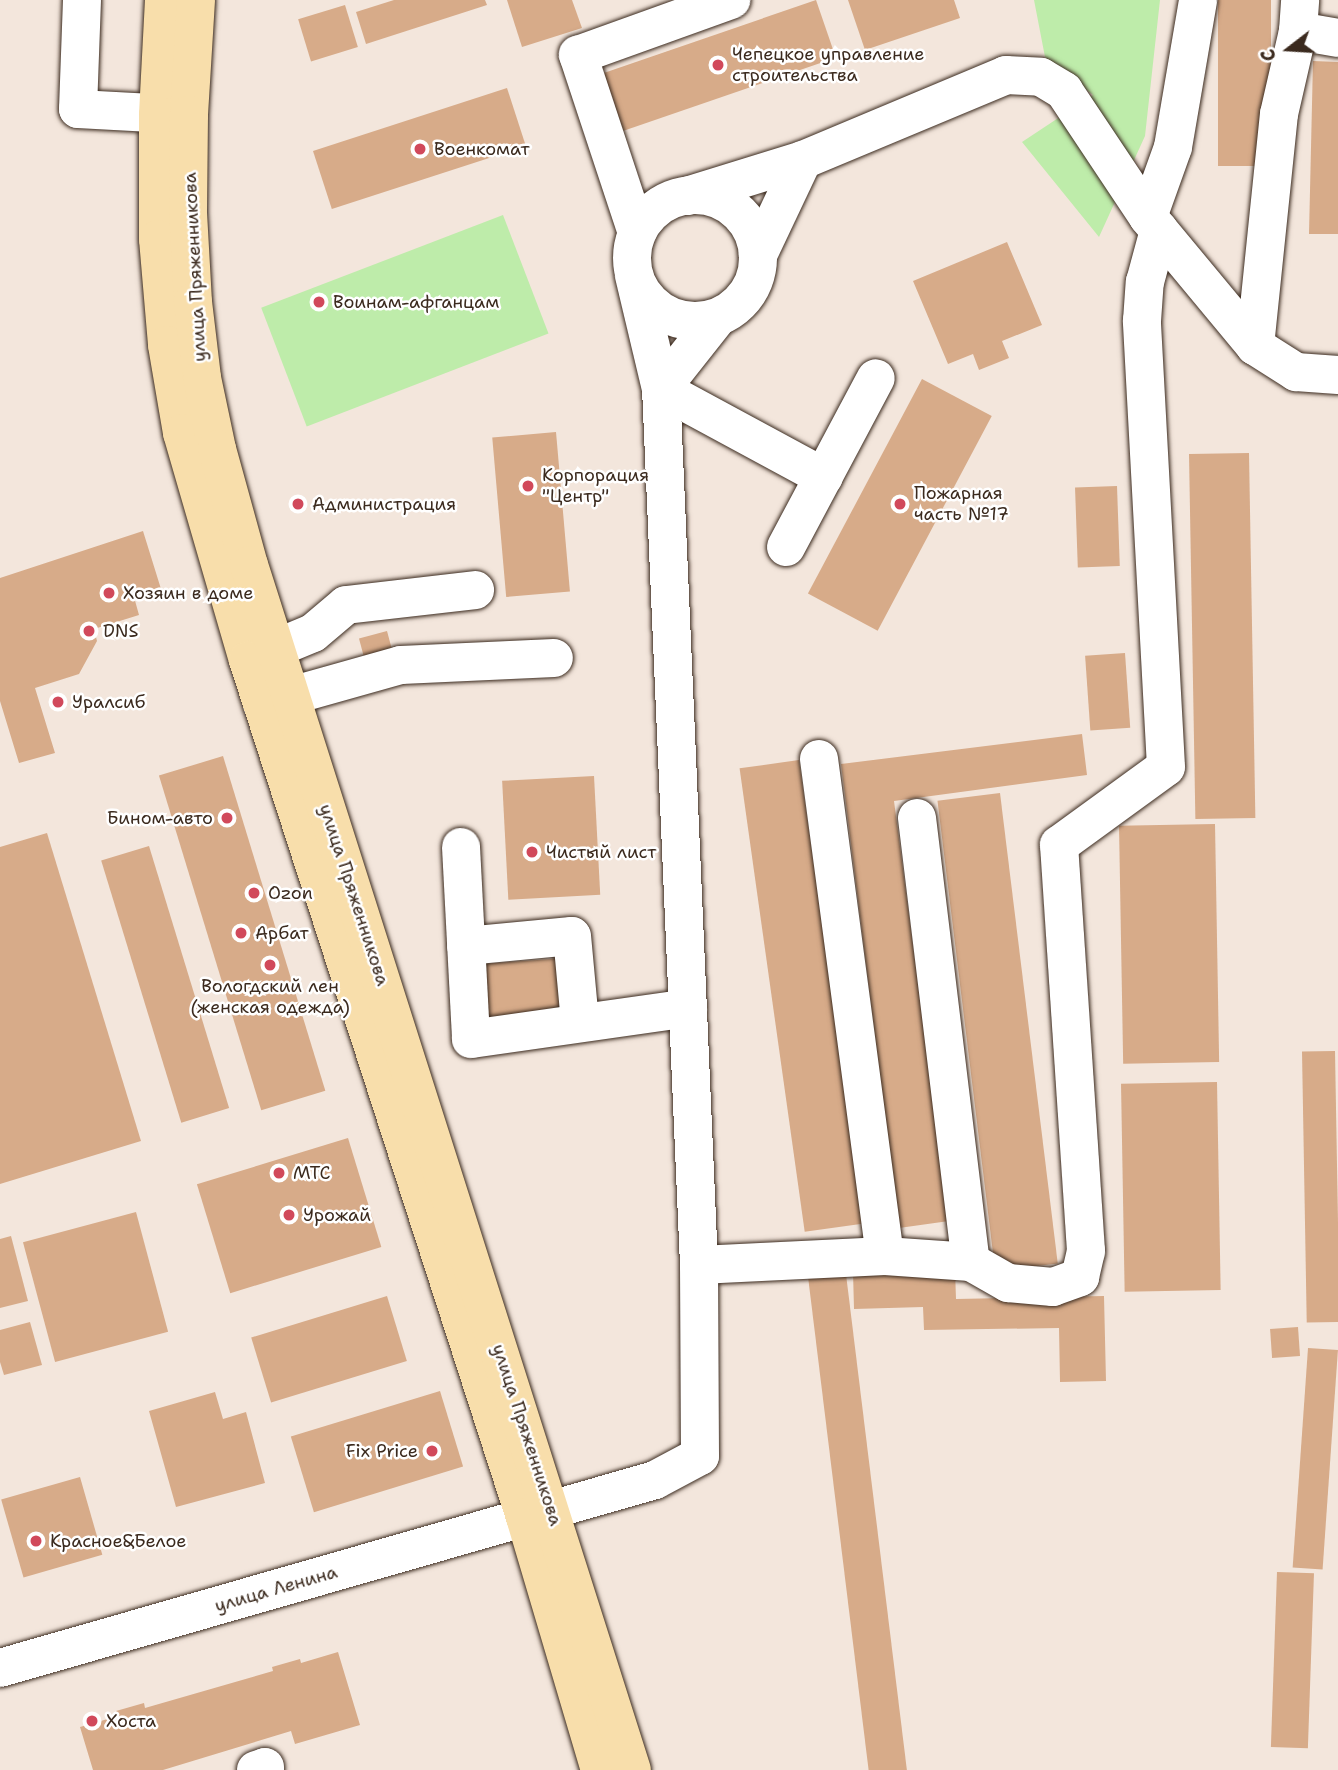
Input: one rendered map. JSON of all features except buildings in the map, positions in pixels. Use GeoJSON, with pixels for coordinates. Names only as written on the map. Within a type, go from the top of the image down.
{"type":"FeatureCollection","features":[{"type":"Feature","properties":{"kind":"main road","name":"улица Пряженникова"},"geometry":{"type":"LineString","coordinates":[[164,0],[174,115],[188,213],[193,302],[202,378],[238,525],[262,655],[538,1513],[632,1770]]}},
{"type":"Feature","properties":{"kind":"main road","name":"улица Пряженникова"},"geometry":{"type":"LineString","coordinates":[[174,115],[196,0]]}},
{"type":"Feature","properties":{"kind":"main road","name":"улица Пряженникова"},"geometry":{"type":"LineString","coordinates":[[538,1513],[600,1770]]}},
{"type":"Feature","properties":{"kind":"street"},"geometry":{"type":"LineString","coordinates":[[82,0],[78,109],[174,115]]}},
{"type":"Feature","properties":{"kind":"street"},"geometry":{"type":"LineString","coordinates":[[637,233],[578,55],[731,0]]}},
{"type":"Feature","properties":{"kind":"street"},"geometry":{"type":"LineString","coordinates":[[1198,0],[1173,148],[1154,223],[1142,321],[1166,767],[1059,845],[1086,1251],[1080,1277],[1053,1287],[1008,1283],[971,1262],[885,1256],[699,1265],[661,389],[634,276],[632,254],[637,233],[649,215],[657,208],[687,196],[803,160],[1006,75],[1041,77],[1064,90],[1154,223],[1255,346],[1296,372],[1338,375]]}},
{"type":"Feature","properties":{"kind":"street"},"geometry":{"type":"LineString","coordinates":[[1255,346],[1279,114],[1299,16],[1338,38]]}},
{"type":"Feature","properties":{"kind":"street"},"geometry":{"type":"LineString","coordinates":[[758,254],[803,160]]}},
{"type":"Feature","properties":{"kind":"street"},"geometry":{"type":"LineString","coordinates":[[634,276],[644,295],[659,311],[677,319],[697,322],[717,318],[735,308],[748,293],[756,275],[758,254],[754,235],[744,218],[729,205],[708,196],[687,196]]}},
{"type":"Feature","properties":{"kind":"street"},"geometry":{"type":"LineString","coordinates":[[661,389],[717,318]]}},
{"type":"Feature","properties":{"kind":"street"},"geometry":{"type":"LineString","coordinates":[[786,547],[876,377]]}},
{"type":"Feature","properties":{"kind":"street"},"geometry":{"type":"LineString","coordinates":[[661,389],[824,477]]}},
{"type":"Feature","properties":{"kind":"street"},"geometry":{"type":"LineString","coordinates":[[262,655],[313,633],[346,605],[475,590]]}},
{"type":"Feature","properties":{"kind":"street"},"geometry":{"type":"LineString","coordinates":[[276,699],[401,665],[554,658]]}},
{"type":"Feature","properties":{"kind":"street"},"geometry":{"type":"LineString","coordinates":[[819,759],[885,1256]]}},
{"type":"Feature","properties":{"kind":"street"},"geometry":{"type":"LineString","coordinates":[[917,818],[971,1262]]}},
{"type":"Feature","properties":{"kind":"street"},"geometry":{"type":"LineString","coordinates":[[461,847],[471,1039],[688,1007]]}},
{"type":"Feature","properties":{"kind":"street"},"geometry":{"type":"LineString","coordinates":[[466,946],[572,936],[580,1023]]}},
{"type":"Feature","properties":{"kind":"street","name":"улица Ленина"},"geometry":{"type":"LineString","coordinates":[[0,1668],[656,1480],[700,1456],[699,1265]]}},
{"type":"Feature","properties":{"kind":"street"},"geometry":{"type":"LineString","coordinates":[[256,1770],[265,1770]]}},
{"type":"Feature","properties":{"kind":"green space"},"geometry":{"type":"Polygon","coordinates":[[[1034,0],[1160,0],[1145,136],[1099,237],[1022,142],[1093,95],[1045,57],[1034,0]]]}},
{"type":"Feature","properties":{"kind":"green space"},"geometry":{"type":"Polygon","coordinates":[[[503,215],[549,334],[307,426],[261,308],[503,215]]]}},
{"type":"Feature","properties":{"kind":"place","name":"Чепецкое управление строительства"},"geometry":{"type":"Point","coordinates":[718,65]}},
{"type":"Feature","properties":{"kind":"place","name":"Военкомат"},"geometry":{"type":"Point","coordinates":[420,149]}},
{"type":"Feature","properties":{"kind":"place","name":"Воинам-афганцам"},"geometry":{"type":"Point","coordinates":[319,302]}},
{"type":"Feature","properties":{"kind":"place","name":"Корпорация \"Центр\""},"geometry":{"type":"Point","coordinates":[528,486]}},
{"type":"Feature","properties":{"kind":"place","name":"Администрация"},"geometry":{"type":"Point","coordinates":[298,504]}},
{"type":"Feature","properties":{"kind":"place","name":"Пожарная часть №17"},"geometry":{"type":"Point","coordinates":[900,504]}},
{"type":"Feature","properties":{"kind":"place","name":"Хозяин в доме"},"geometry":{"type":"Point","coordinates":[109,593]}},
{"type":"Feature","properties":{"kind":"place","name":"DNS"},"geometry":{"type":"Point","coordinates":[89,631]}},
{"type":"Feature","properties":{"kind":"place","name":"Уралсиб"},"geometry":{"type":"Point","coordinates":[58,702]}},
{"type":"Feature","properties":{"kind":"place","name":"Бином-авто"},"geometry":{"type":"Point","coordinates":[227,818]}},
{"type":"Feature","properties":{"kind":"place","name":"Чистый лист"},"geometry":{"type":"Point","coordinates":[532,852]}},
{"type":"Feature","properties":{"kind":"place","name":"Ozon"},"geometry":{"type":"Point","coordinates":[254,893]}},
{"type":"Feature","properties":{"kind":"place","name":"Арбат"},"geometry":{"type":"Point","coordinates":[241,933]}},
{"type":"Feature","properties":{"kind":"place","name":"Вологдский лен (женская одежда)"},"geometry":{"type":"Point","coordinates":[270,965]}},
{"type":"Feature","properties":{"kind":"place","name":"МТС"},"geometry":{"type":"Point","coordinates":[279,1173]}},
{"type":"Feature","properties":{"kind":"place","name":"Урожай"},"geometry":{"type":"Point","coordinates":[289,1215]}},
{"type":"Feature","properties":{"kind":"place","name":"Fix Price"},"geometry":{"type":"Point","coordinates":[432,1451]}},
{"type":"Feature","properties":{"kind":"place","name":"Красное&Белое"},"geometry":{"type":"Point","coordinates":[36,1541]}},
{"type":"Feature","properties":{"kind":"place","name":"Хоста"},"geometry":{"type":"Point","coordinates":[92,1721]}}]}
